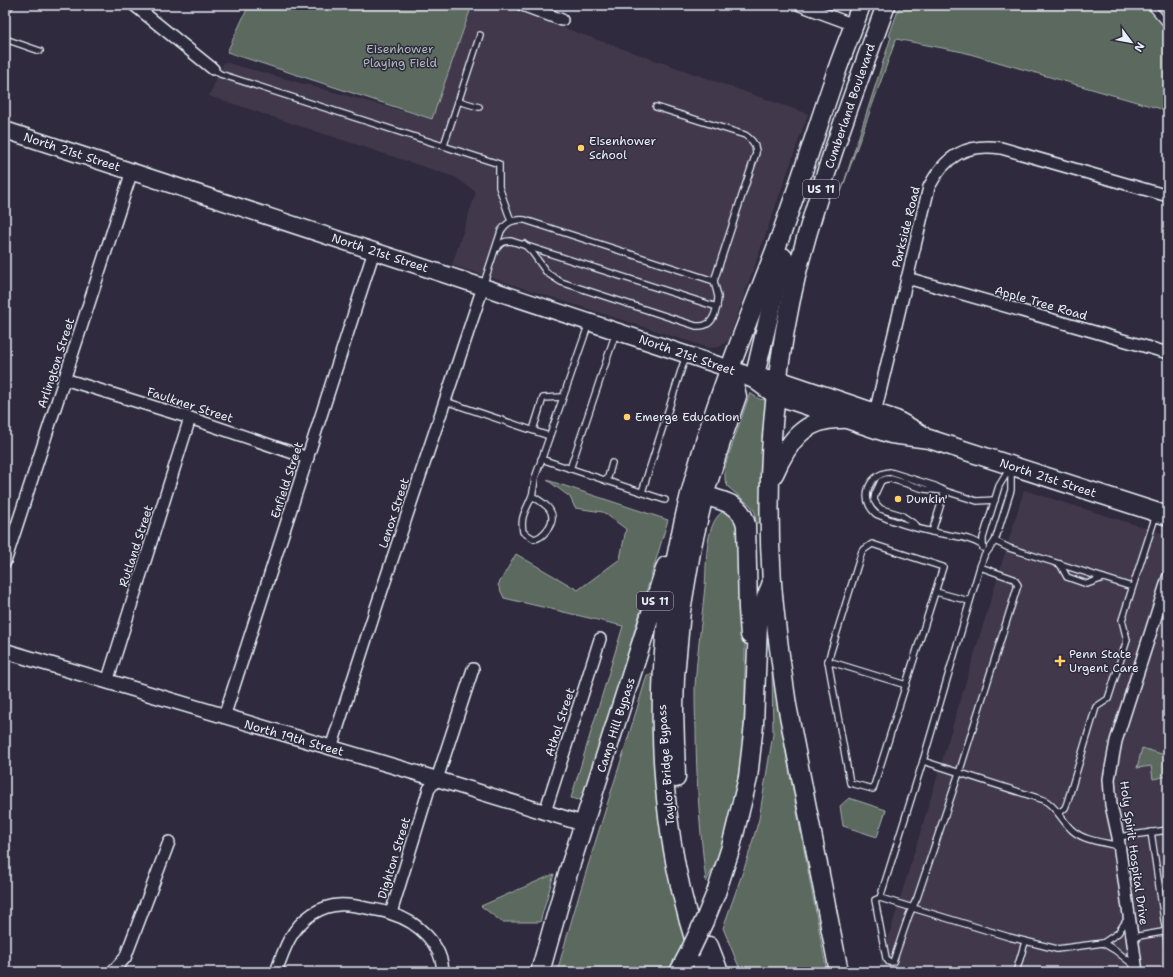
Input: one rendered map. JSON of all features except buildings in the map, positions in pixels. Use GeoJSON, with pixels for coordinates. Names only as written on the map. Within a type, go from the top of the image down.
{"type":"FeatureCollection","features":[{"type":"Feature","properties":{"kind":"main road","name":"Cumberland Boulevard"},"geometry":{"type":"LineString","coordinates":[[730,369],[801,180],[835,75],[862,5]]}},
{"type":"Feature","properties":{"kind":"main road","name":"Cumberland Boulevard"},"geometry":{"type":"LineString","coordinates":[[777,387],[790,305],[806,240],[839,136],[886,5]]}},
{"type":"Feature","properties":{"kind":"main road","name":"North 21st Street"},"geometry":{"type":"LineString","coordinates":[[5,130],[730,369],[777,387],[848,419],[891,434],[929,439],[1162,514]]}},
{"type":"Feature","properties":{"kind":"main road"},"geometry":{"type":"LineString","coordinates":[[754,378],[801,180]]}},
{"type":"Feature","properties":{"kind":"main road"},"geometry":{"type":"LineString","coordinates":[[719,972],[706,937],[690,873],[679,808],[675,742],[675,676],[681,611],[692,546],[704,495],[718,449],[737,396],[730,369]]}},
{"type":"Feature","properties":{"kind":"main road","name":"Taylor Bridge Bypass"},"geometry":{"type":"LineString","coordinates":[[705,972],[694,941],[678,876],[667,809],[662,736],[662,675],[668,609],[679,543],[703,446],[730,369]]}},
{"type":"Feature","properties":{"kind":"main road","name":"North 21st Street"},"geometry":{"type":"LineString","coordinates":[[777,387],[896,420],[929,439]]}},
{"type":"Feature","properties":{"kind":"main road","name":"US 11"},"geometry":{"type":"LineString","coordinates":[[679,972],[707,915],[723,870],[742,802],[751,755],[756,691],[758,624],[760,612],[772,582],[770,482],[777,387]]}},
{"type":"Feature","properties":{"kind":"main road"},"geometry":{"type":"LineString","coordinates":[[770,482],[786,449],[800,432],[810,425],[821,421],[848,419]]}},
{"type":"Feature","properties":{"kind":"main road","name":"Camp Hill Bypass"},"geometry":{"type":"LineString","coordinates":[[540,972],[555,915],[694,478]]}},
{"type":"Feature","properties":{"kind":"main road"},"geometry":{"type":"LineString","coordinates":[[704,495],[732,505],[742,512],[746,525],[748,608],[756,691]]}},
{"type":"Feature","properties":{"kind":"main road"},"geometry":{"type":"LineString","coordinates":[[772,582],[776,628],[787,705],[839,972]]}},
{"type":"Feature","properties":{"kind":"street"},"geometry":{"type":"LineString","coordinates":[[134,5],[213,69]]}},
{"type":"Feature","properties":{"kind":"street"},"geometry":{"type":"LineString","coordinates":[[522,5],[562,20]]}},
{"type":"Feature","properties":{"kind":"street"},"geometry":{"type":"LineString","coordinates":[[800,5],[854,25]]}},
{"type":"Feature","properties":{"kind":"street","name":"Parkside Road"},"geometry":{"type":"LineString","coordinates":[[875,413],[929,187],[936,174],[947,161],[959,153],[972,148],[986,146],[1001,148],[1168,196]]}},
{"type":"Feature","properties":{"kind":"street","name":"Arlington Street"},"geometry":{"type":"LineString","coordinates":[[5,562],[132,171]]}},
{"type":"Feature","properties":{"kind":"street","name":"Enfield Street"},"geometry":{"type":"LineString","coordinates":[[224,717],[374,252]]}},
{"type":"Feature","properties":{"kind":"street","name":"Apple Tree Road"},"geometry":{"type":"LineString","coordinates":[[907,278],[1168,352]]}},
{"type":"Feature","properties":{"kind":"street","name":"Lenox Street"},"geometry":{"type":"LineString","coordinates":[[331,748],[483,287]]}},
{"type":"Feature","properties":{"kind":"street","name":"Faulkner Street"},"geometry":{"type":"LineString","coordinates":[[64,379],[190,418],[308,458]]}},
{"type":"Feature","properties":{"kind":"street","name":"Rutland Street"},"geometry":{"type":"LineString","coordinates":[[107,682],[190,418]]}},
{"type":"Feature","properties":{"kind":"street","name":"Holy Spirit Hospital Drive"},"geometry":{"type":"LineString","coordinates":[[1137,970],[1119,842],[1111,805],[1109,779],[1116,741],[1168,578]]}},
{"type":"Feature","properties":{"kind":"street","name":"Athol Street"},"geometry":{"type":"LineString","coordinates":[[544,812],[600,639]]}},
{"type":"Feature","properties":{"kind":"street","name":"North 19th Street"},"geometry":{"type":"LineString","coordinates":[[5,651],[584,824]]}},
{"type":"Feature","properties":{"kind":"street","name":"Dighton Street"},"geometry":{"type":"LineString","coordinates":[[276,972],[285,945],[292,933],[301,922],[317,911],[336,905],[346,904],[391,913],[429,788],[437,779],[473,669]]}},
{"type":"Feature","properties":{"kind":"street"},"geometry":{"type":"LineString","coordinates":[[112,972],[125,958],[168,842]]}},
{"type":"Feature","properties":{"kind":"street"},"geometry":{"type":"LineString","coordinates":[[391,913],[414,925],[430,938],[440,954],[443,963],[443,972]]}},
{"type":"Feature","properties":{"kind":"lane"},"geometry":{"type":"LineString","coordinates":[[5,12],[11,5]]}},
{"type":"Feature","properties":{"kind":"lane"},"geometry":{"type":"LineString","coordinates":[[1150,5],[1168,26]]}},
{"type":"Feature","properties":{"kind":"lane"},"geometry":{"type":"LineString","coordinates":[[444,145],[480,35]]}},
{"type":"Feature","properties":{"kind":"lane"},"geometry":{"type":"LineString","coordinates":[[5,39],[40,51]]}},
{"type":"Feature","properties":{"kind":"lane"},"geometry":{"type":"LineString","coordinates":[[213,69],[220,74],[499,164],[499,187],[511,221]]}},
{"type":"Feature","properties":{"kind":"lane"},"geometry":{"type":"LineString","coordinates":[[458,101],[479,107]]}},
{"type":"Feature","properties":{"kind":"lane"},"geometry":{"type":"LineString","coordinates":[[524,244],[532,252],[547,273],[561,282],[696,326],[706,325],[714,318],[718,298],[714,281],[753,165],[756,148],[751,139],[745,135],[656,107]]}},
{"type":"Feature","properties":{"kind":"lane"},"geometry":{"type":"LineString","coordinates":[[483,287],[501,231],[506,224],[518,219],[714,281]]}},
{"type":"Feature","properties":{"kind":"lane"},"geometry":{"type":"LineString","coordinates":[[495,249],[506,241],[524,244],[717,307]]}},
{"type":"Feature","properties":{"kind":"lane"},"geometry":{"type":"LineString","coordinates":[[532,496],[542,501],[549,508],[552,515],[549,528],[540,538],[534,539],[523,532],[521,523],[522,516],[532,496],[535,478],[541,459],[589,322]]}},
{"type":"Feature","properties":{"kind":"lane"},"geometry":{"type":"LineString","coordinates":[[570,469],[616,332]]}},
{"type":"Feature","properties":{"kind":"lane"},"geometry":{"type":"LineString","coordinates":[[642,492],[686,355]]}},
{"type":"Feature","properties":{"kind":"lane"},"geometry":{"type":"LineString","coordinates":[[533,430],[544,398],[562,397]]}},
{"type":"Feature","properties":{"kind":"lane"},"geometry":{"type":"LineString","coordinates":[[445,401],[549,436]]}},
{"type":"Feature","properties":{"kind":"lane"},"geometry":{"type":"LineString","coordinates":[[541,459],[665,500]]}},
{"type":"Feature","properties":{"kind":"lane"},"geometry":{"type":"LineString","coordinates":[[607,481],[612,463]]}},
{"type":"Feature","properties":{"kind":"lane"},"geometry":{"type":"LineString","coordinates":[[984,556],[983,538],[999,486],[1011,466]]}},
{"type":"Feature","properties":{"kind":"lane"},"geometry":{"type":"LineString","coordinates":[[980,567],[1014,579],[1018,585],[959,773],[917,898],[912,908],[894,960],[893,962],[889,962],[884,954],[875,900],[880,898],[923,761],[980,567],[984,556],[995,541],[1010,490],[1011,466]]}},
{"type":"Feature","properties":{"kind":"lane"},"geometry":{"type":"LineString","coordinates":[[983,546],[970,539],[921,529],[901,515],[881,509],[874,500],[875,494],[881,481],[891,479],[924,489],[945,491],[977,501],[995,500]]}},
{"type":"Feature","properties":{"kind":"lane"},"geometry":{"type":"LineString","coordinates":[[932,532],[945,491]]}},
{"type":"Feature","properties":{"kind":"lane"},"geometry":{"type":"LineString","coordinates":[[1059,813],[1065,808],[1067,803],[1096,707],[1108,698],[1127,640],[1122,620],[1132,587],[1162,514]]}},
{"type":"Feature","properties":{"kind":"lane"},"geometry":{"type":"LineString","coordinates":[[995,541],[1009,548],[1132,587]]}},
{"type":"Feature","properties":{"kind":"lane"},"geometry":{"type":"LineString","coordinates":[[872,544],[943,567],[936,592],[873,789],[850,782],[828,661],[862,551],[872,544]]}},
{"type":"Feature","properties":{"kind":"lane"},"geometry":{"type":"LineString","coordinates":[[1060,564],[1066,576],[1087,584],[1104,578]]}},
{"type":"Feature","properties":{"kind":"lane"},"geometry":{"type":"LineString","coordinates":[[936,592],[969,602]]}},
{"type":"Feature","properties":{"kind":"lane"},"geometry":{"type":"LineString","coordinates":[[828,661],[906,686]]}},
{"type":"Feature","properties":{"kind":"lane"},"geometry":{"type":"LineString","coordinates":[[923,761],[1044,800],[1053,805],[1070,829],[1076,834],[1093,840],[1119,842],[1151,832],[1168,830]]}},
{"type":"Feature","properties":{"kind":"lane"},"geometry":{"type":"LineString","coordinates":[[1151,832],[1167,932],[1168,947]]}},
{"type":"Feature","properties":{"kind":"lane"},"geometry":{"type":"LineString","coordinates":[[880,898],[1025,942],[1057,949],[1103,943],[1118,933],[1129,916]]}},
{"type":"Feature","properties":{"kind":"lane"},"geometry":{"type":"LineString","coordinates":[[1132,937],[1167,932]]}},
{"type":"Feature","properties":{"kind":"lane"},"geometry":{"type":"LineString","coordinates":[[1016,972],[1025,942]]}},
{"type":"Feature","properties":{"kind":"lane"},"geometry":{"type":"LineString","coordinates":[[1103,943],[1115,950],[1137,970]]}},
{"type":"Feature","properties":{"kind":"shaded area","name":"Eisenhower School"},"geometry":{"type":"Polygon","coordinates":[[[472,5],[499,5],[808,114],[728,341],[719,347],[709,348],[452,265],[476,192],[455,177],[209,96],[224,62],[432,119],[472,5]]]}},
{"type":"Feature","properties":{"kind":"shaded area"},"geometry":{"type":"Polygon","coordinates":[[[1024,490],[1168,535],[1168,972],[878,972],[1024,490]]]}},
{"type":"Feature","properties":{"kind":"green space","name":"Eisenhower Playing Field"},"geometry":{"type":"Polygon","coordinates":[[[249,5],[472,5],[432,119],[227,52],[249,5]]]}},
{"type":"Feature","properties":{"kind":"green space"},"geometry":{"type":"Polygon","coordinates":[[[900,5],[1168,5],[1168,111],[963,52],[896,39],[841,192],[900,5]]]}},
{"type":"Feature","properties":{"kind":"green space"},"geometry":{"type":"Polygon","coordinates":[[[750,393],[759,399],[771,401],[765,523],[756,523],[755,512],[751,506],[728,487],[725,480],[725,466],[750,393]]]}},
{"type":"Feature","properties":{"kind":"green space"},"geometry":{"type":"Polygon","coordinates":[[[547,480],[668,520],[583,801],[571,798],[623,626],[504,598],[498,585],[516,554],[578,590],[620,559],[626,529],[603,512],[575,508],[570,497],[547,480]]]}},
{"type":"Feature","properties":{"kind":"green space"},"geometry":{"type":"Polygon","coordinates":[[[722,512],[733,516],[738,527],[745,639],[743,746],[736,787],[718,858],[706,882],[700,825],[695,686],[709,536],[716,518],[722,512]]]}},
{"type":"Feature","properties":{"kind":"green space"},"geometry":{"type":"Polygon","coordinates":[[[772,668],[777,669],[782,732],[827,972],[741,972],[723,928],[747,860],[759,819],[773,734],[772,668]]]}},
{"type":"Feature","properties":{"kind":"green space"},"geometry":{"type":"Polygon","coordinates":[[[653,674],[658,800],[663,846],[685,939],[668,972],[557,972],[578,897],[647,675],[653,674]]]}},
{"type":"Feature","properties":{"kind":"green space"},"geometry":{"type":"Polygon","coordinates":[[[1142,748],[1168,756],[1168,776],[1153,779],[1151,766],[1137,768],[1142,748]]]}},
{"type":"Feature","properties":{"kind":"green space"},"geometry":{"type":"Polygon","coordinates":[[[849,798],[886,810],[877,837],[843,826],[840,806],[849,798]]]}},
{"type":"Feature","properties":{"kind":"green space"},"geometry":{"type":"Polygon","coordinates":[[[554,874],[540,922],[502,922],[481,906],[554,874]]]}},
{"type":"Feature","properties":{"kind":"place","name":"Eisenhower School"},"geometry":{"type":"Point","coordinates":[581,148]}},
{"type":"Feature","properties":{"kind":"place","name":"Emerge Education"},"geometry":{"type":"Point","coordinates":[627,417]}},
{"type":"Feature","properties":{"kind":"place","name":"Dunkin'"},"geometry":{"type":"Point","coordinates":[898,499]}},
{"type":"Feature","properties":{"kind":"place","name":"Penn State Urgent Care"},"geometry":{"type":"Point","coordinates":[1060,661]}}]}
